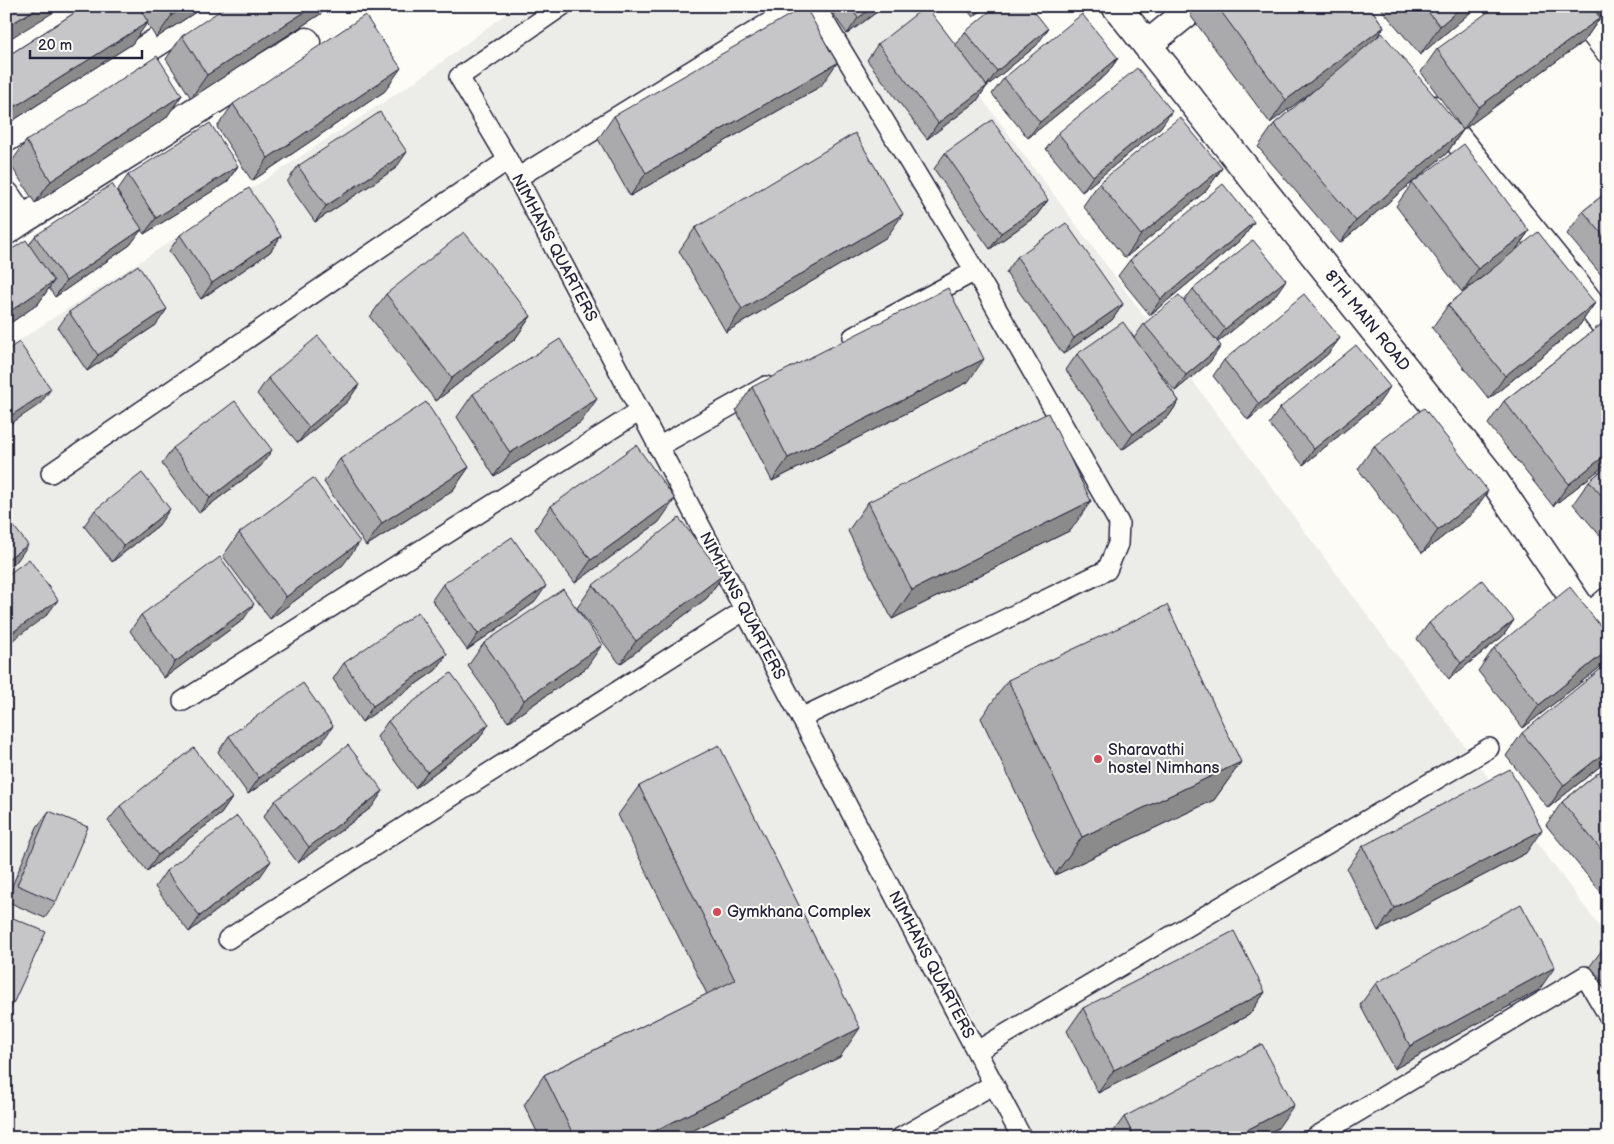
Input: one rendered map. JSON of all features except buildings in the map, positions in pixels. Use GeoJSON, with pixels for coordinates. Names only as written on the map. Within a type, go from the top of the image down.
{"type":"FeatureCollection","features":[{"type":"Feature","properties":{"kind":"street"},"geometry":{"type":"LineString","coordinates":[[6,46],[68,6]]}},
{"type":"Feature","properties":{"kind":"street"},"geometry":{"type":"LineString","coordinates":[[6,138],[214,6]]}},
{"type":"Feature","properties":{"kind":"street","name":"8TH MAIN ROAD"},"geometry":{"type":"LineString","coordinates":[[1116,6],[1598,610],[1608,643]]}},
{"type":"Feature","properties":{"kind":"street"},"geometry":{"type":"LineString","coordinates":[[1147,45],[1195,6]]}},
{"type":"Feature","properties":{"kind":"street"},"geometry":{"type":"LineString","coordinates":[[1574,6],[1608,49]]}},
{"type":"Feature","properties":{"kind":"street"},"geometry":{"type":"LineString","coordinates":[[6,196],[14,225],[306,42]]}},
{"type":"Feature","properties":{"kind":"street"},"geometry":{"type":"LineString","coordinates":[[172,92],[187,117]]}},
{"type":"Feature","properties":{"kind":"street"},"geometry":{"type":"LineString","coordinates":[[1420,93],[1571,279],[1608,328]]}},
{"type":"Feature","properties":{"kind":"lane","name":"NIMHANS QUARTERS"},"geometry":{"type":"LineString","coordinates":[[562,6],[459,77],[508,160],[1022,1138]]}},
{"type":"Feature","properties":{"kind":"lane"},"geometry":{"type":"LineString","coordinates":[[517,178],[796,6]]}},
{"type":"Feature","properties":{"kind":"lane"},"geometry":{"type":"LineString","coordinates":[[801,718],[1106,570],[1118,544],[1118,523],[975,271],[815,6]]}},
{"type":"Feature","properties":{"kind":"lane"},"geometry":{"type":"LineString","coordinates":[[50,473],[508,160]]}},
{"type":"Feature","properties":{"kind":"lane"},"geometry":{"type":"LineString","coordinates":[[841,344],[975,271]]}},
{"type":"Feature","properties":{"kind":"lane"},"geometry":{"type":"LineString","coordinates":[[658,447],[780,378]]}},
{"type":"Feature","properties":{"kind":"lane"},"geometry":{"type":"LineString","coordinates":[[183,700],[640,411]]}},
{"type":"Feature","properties":{"kind":"lane"},"geometry":{"type":"LineString","coordinates":[[228,939],[745,610]]}},
{"type":"Feature","properties":{"kind":"lane"},"geometry":{"type":"LineString","coordinates":[[977,1051],[1489,748]]}},
{"type":"Feature","properties":{"kind":"lane"},"geometry":{"type":"LineString","coordinates":[[1314,1138],[1585,976],[1608,1015]]}},
{"type":"Feature","properties":{"kind":"lane"},"geometry":{"type":"LineString","coordinates":[[900,1138],[994,1084]]}},
{"type":"Feature","properties":{"kind":"shaded area"},"geometry":{"type":"Polygon","coordinates":[[[516,6],[913,6],[1608,938],[1608,1138],[6,1138],[6,349],[422,77],[516,6]]]}},
{"type":"Feature","properties":{"kind":"place","name":"Sharavathi hostel Nimhans"},"geometry":{"type":"Point","coordinates":[1098,759]}},
{"type":"Feature","properties":{"kind":"place","name":"Gymkhana Complex"},"geometry":{"type":"Point","coordinates":[717,912]}}]}
